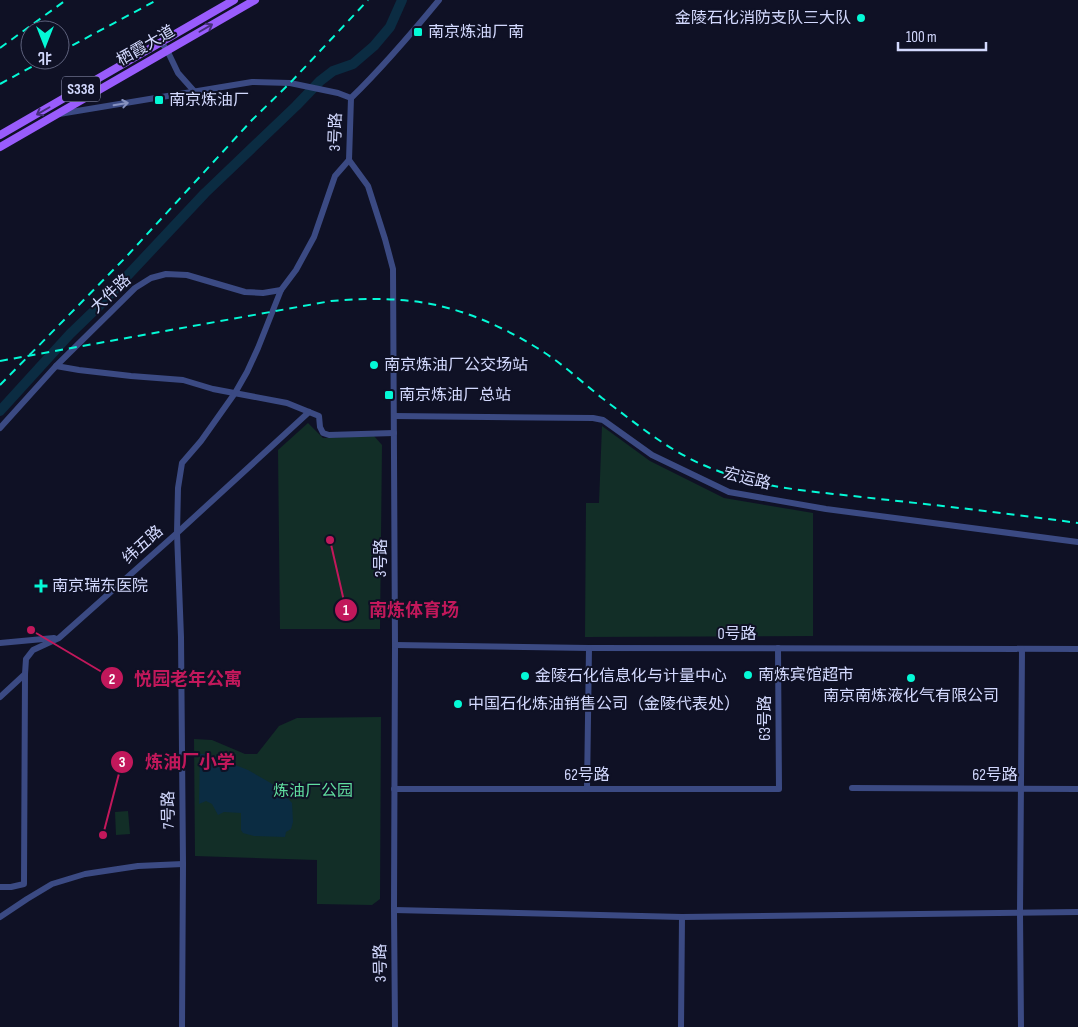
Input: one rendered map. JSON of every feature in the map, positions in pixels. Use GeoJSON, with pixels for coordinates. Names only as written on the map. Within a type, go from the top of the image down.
{"type":"FeatureCollection","features":[{"type":"Feature","properties":{"kind":"main road","name":"栖霞大道"},"geometry":{"type":"LineString","coordinates":[[0,136],[234,0]]}},
{"type":"Feature","properties":{"kind":"main road","name":"栖霞大道"},"geometry":{"type":"LineString","coordinates":[[0,147],[255,0]]}},
{"type":"Feature","properties":{"kind":"street"},"geometry":{"type":"LineString","coordinates":[[56,114],[252,82],[290,82],[338,93],[351,98],[403,43],[439,0]]}},
{"type":"Feature","properties":{"kind":"street"},"geometry":{"type":"LineString","coordinates":[[161,42],[178,73],[194,92]]}},
{"type":"Feature","properties":{"kind":"street","name":"3号路"},"geometry":{"type":"LineString","coordinates":[[351,98],[349,160],[368,186],[393,269],[395,1027]]}},
{"type":"Feature","properties":{"kind":"street","name":"7号路"},"geometry":{"type":"LineString","coordinates":[[182,1027],[181,637],[177,533],[178,488],[182,463],[201,441],[234,393],[258,348],[281,290],[296,270],[314,237],[335,176],[349,160]]}},
{"type":"Feature","properties":{"kind":"street","name":"大件路"},"geometry":{"type":"LineString","coordinates":[[0,428],[56,366],[135,288],[151,278],[166,274],[187,275],[245,292],[263,293],[281,290]]}},
{"type":"Feature","properties":{"kind":"street"},"geometry":{"type":"LineString","coordinates":[[56,366],[131,376],[183,380],[234,393],[287,403],[319,416],[320,427],[323,433],[329,435],[394,433]]}},
{"type":"Feature","properties":{"kind":"street","name":"纬五路"},"geometry":{"type":"LineString","coordinates":[[25,674],[26,659],[33,650],[60,638],[309,412]]}},
{"type":"Feature","properties":{"kind":"street","name":"宏运路"},"geometry":{"type":"LineString","coordinates":[[394,416],[592,418],[602,420],[652,456],[729,492],[826,509],[1078,542]]}},
{"type":"Feature","properties":{"kind":"street"},"geometry":{"type":"LineString","coordinates":[[0,643],[60,638]]}},
{"type":"Feature","properties":{"kind":"street","name":"0号路"},"geometry":{"type":"LineString","coordinates":[[395,645],[589,648],[1078,649]]}},
{"type":"Feature","properties":{"kind":"street"},"geometry":{"type":"LineString","coordinates":[[587,789],[589,648]]}},
{"type":"Feature","properties":{"kind":"street","name":"63号路"},"geometry":{"type":"LineString","coordinates":[[778,648],[779,789]]}},
{"type":"Feature","properties":{"kind":"street"},"geometry":{"type":"LineString","coordinates":[[1021,1027],[1022,649]]}},
{"type":"Feature","properties":{"kind":"street"},"geometry":{"type":"LineString","coordinates":[[0,697],[25,674]]}},
{"type":"Feature","properties":{"kind":"street"},"geometry":{"type":"LineString","coordinates":[[0,887],[24,884],[25,674]]}},
{"type":"Feature","properties":{"kind":"street","name":"62号路"},"geometry":{"type":"LineString","coordinates":[[852,788],[1078,789]]}},
{"type":"Feature","properties":{"kind":"street","name":"62号路"},"geometry":{"type":"LineString","coordinates":[[394,789],[779,789]]}},
{"type":"Feature","properties":{"kind":"street"},"geometry":{"type":"LineString","coordinates":[[0,917],[52,884],[85,874],[138,866],[183,864]]}},
{"type":"Feature","properties":{"kind":"street"},"geometry":{"type":"LineString","coordinates":[[394,910],[682,917],[1078,912]]}},
{"type":"Feature","properties":{"kind":"street"},"geometry":{"type":"LineString","coordinates":[[681,1027],[682,917]]}},
{"type":"Feature","properties":{"kind":"green space"},"geometry":{"type":"Polygon","coordinates":[[[308,423],[323,438],[374,436],[382,445],[380,629],[280,629],[278,450],[308,423]]]}},
{"type":"Feature","properties":{"kind":"green space"},"geometry":{"type":"Polygon","coordinates":[[[602,426],[650,461],[724,498],[813,513],[813,636],[585,637],[586,503],[599,503],[602,426]]]}},
{"type":"Feature","properties":{"kind":"green space","name":"炼油厂公园"},"geometry":{"type":"Polygon","coordinates":[[[381,717],[380,899],[372,905],[317,904],[317,860],[195,856],[194,739],[212,740],[245,754],[257,754],[279,726],[297,718],[381,717]]]}},
{"type":"Feature","properties":{"kind":"green space"},"geometry":{"type":"Polygon","coordinates":[[[128,811],[130,834],[116,835],[115,812],[128,811]]]}},
{"type":"Feature","properties":{"kind":"water"},"geometry":{"type":"Polygon","coordinates":[[[200,754],[207,754],[248,770],[276,786],[292,803],[293,822],[291,829],[286,832],[285,837],[254,836],[243,833],[241,830],[241,813],[224,812],[218,815],[212,804],[206,801],[199,804],[200,754]]]}},
{"type":"Feature","properties":{"kind":"waterway"},"geometry":{"type":"LineString","coordinates":[[0,411],[70,334],[98,307],[205,193],[320,81],[333,71],[353,64],[374,46],[390,27],[402,0]]}},
{"type":"Feature","properties":{"kind":"railway"},"geometry":{"type":"LineString","coordinates":[[0,48],[66,0]]}},
{"type":"Feature","properties":{"kind":"railway"},"geometry":{"type":"LineString","coordinates":[[70,47],[157,0]]}},
{"type":"Feature","properties":{"kind":"railway"},"geometry":{"type":"LineString","coordinates":[[0,385],[127,256],[252,120],[290,83],[368,0]]}},
{"type":"Feature","properties":{"kind":"railway"},"geometry":{"type":"LineString","coordinates":[[0,84],[26,70]]}},
{"type":"Feature","properties":{"kind":"railway"},"geometry":{"type":"LineString","coordinates":[[0,361],[331,301],[391,299],[419,302],[476,317],[512,333],[552,358],[602,398],[669,447],[713,469],[733,476],[753,482],[794,489],[1078,523]]}},
{"type":"Feature","properties":{"kind":"place","name":"金陵石化消防支队三大队"},"geometry":{"type":"Point","coordinates":[861,18]}},
{"type":"Feature","properties":{"kind":"place","name":"南京炼油厂南"},"geometry":{"type":"Point","coordinates":[418,32]}},
{"type":"Feature","properties":{"kind":"place","name":"南京炼油厂"},"geometry":{"type":"Point","coordinates":[159,100]}},
{"type":"Feature","properties":{"kind":"place","name":"南京炼油厂公交场站"},"geometry":{"type":"Point","coordinates":[374,365]}},
{"type":"Feature","properties":{"kind":"place","name":"南京炼油厂总站"},"geometry":{"type":"Point","coordinates":[389,395]}},
{"type":"Feature","properties":{"kind":"place","name":"南炼体育场"},"geometry":{"type":"Point","coordinates":[330,540]}},
{"type":"Feature","properties":{"kind":"place","name":"南京瑞东医院"},"geometry":{"type":"Point","coordinates":[41,586]}},
{"type":"Feature","properties":{"kind":"place","name":"悦园老年公寓"},"geometry":{"type":"Point","coordinates":[31,630]}},
{"type":"Feature","properties":{"kind":"place","name":"南炼宾馆超市"},"geometry":{"type":"Point","coordinates":[748,675]}},
{"type":"Feature","properties":{"kind":"place","name":"金陵石化信息化与计量中心"},"geometry":{"type":"Point","coordinates":[525,676]}},
{"type":"Feature","properties":{"kind":"place","name":"南京南炼液化气有限公司"},"geometry":{"type":"Point","coordinates":[911,678]}},
{"type":"Feature","properties":{"kind":"place","name":"中国石化炼油销售公司（金陵代表处）"},"geometry":{"type":"Point","coordinates":[458,704]}},
{"type":"Feature","properties":{"kind":"place","name":"炼油厂小学"},"geometry":{"type":"Point","coordinates":[103,835]}}]}
